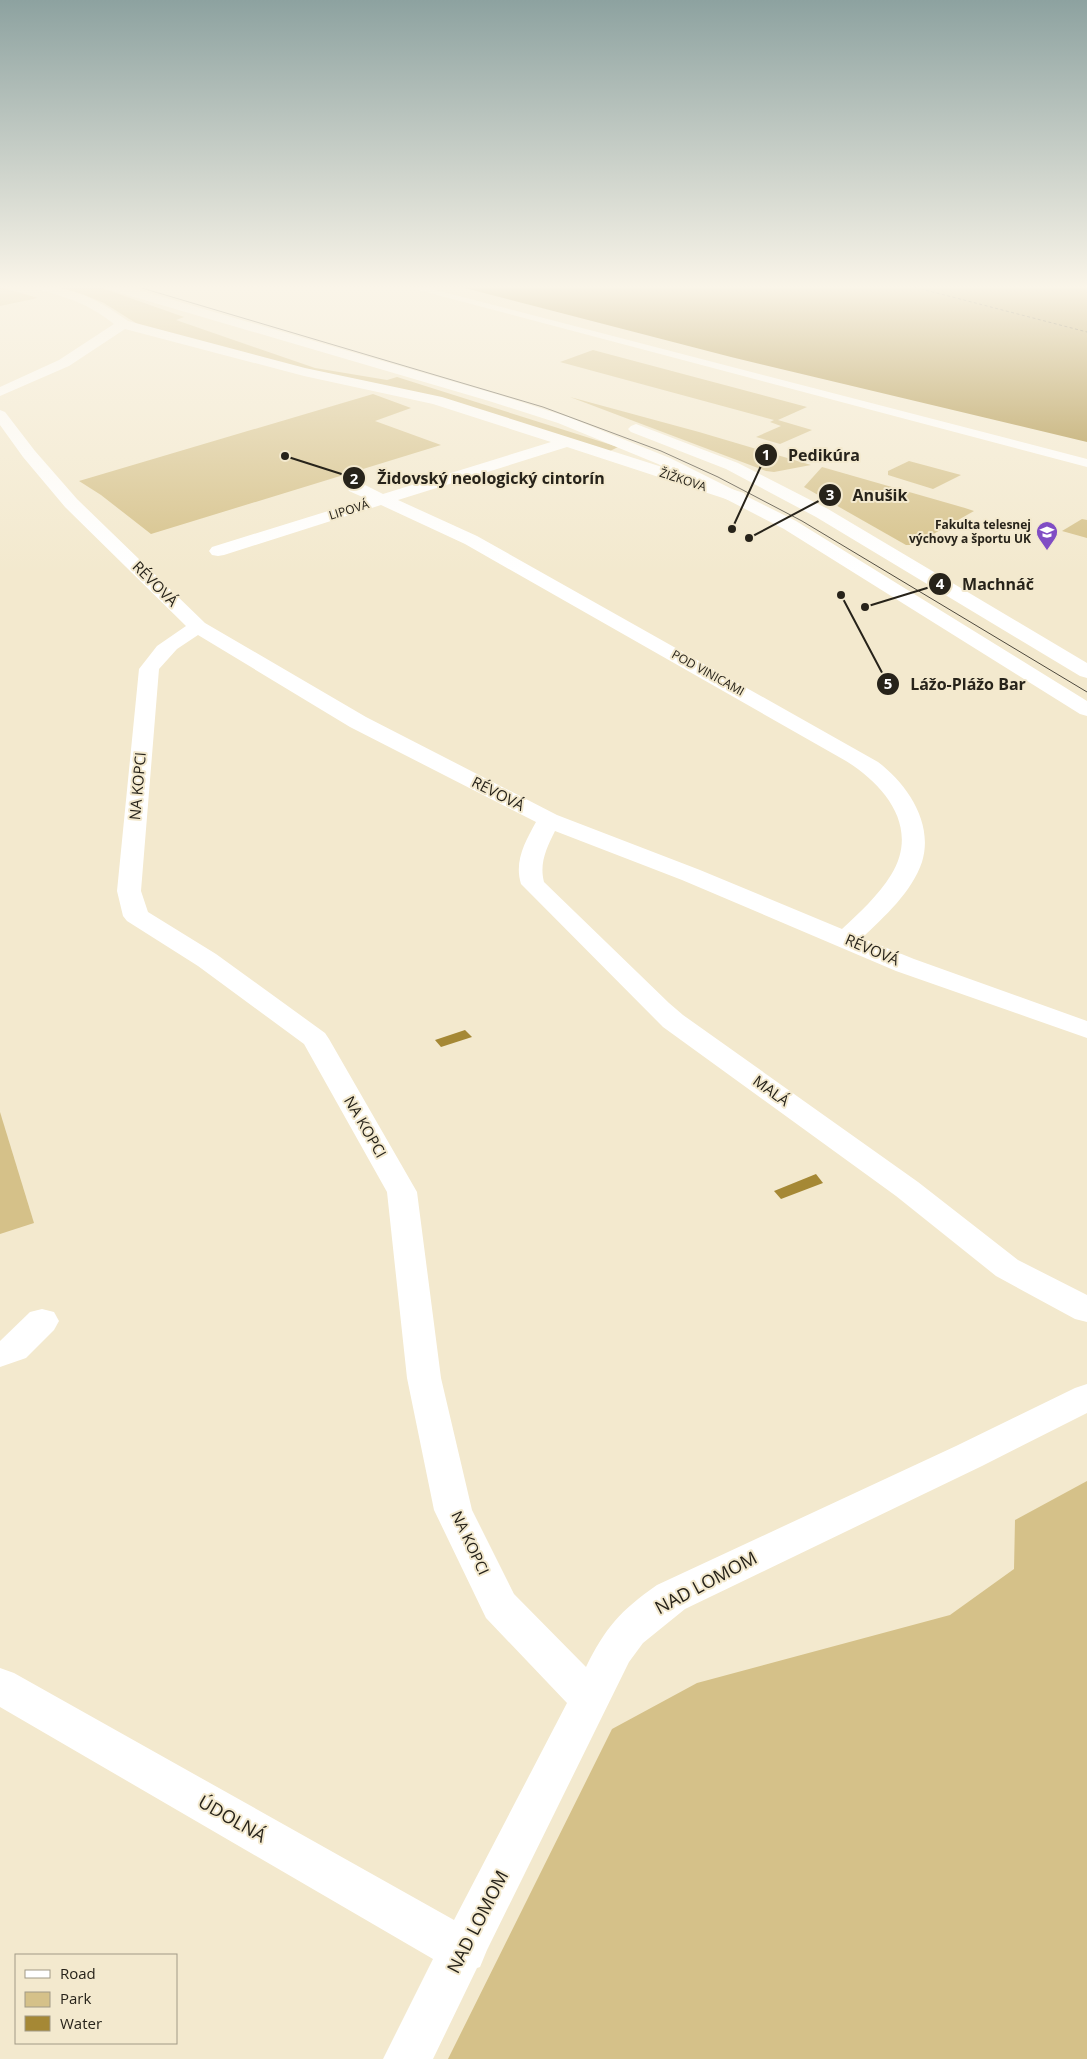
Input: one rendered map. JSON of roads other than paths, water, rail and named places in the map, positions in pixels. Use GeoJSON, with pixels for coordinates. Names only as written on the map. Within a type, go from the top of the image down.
{"type":"FeatureCollection","features":[{"type":"Feature","properties":{"kind":"street"},"geometry":{"type":"LineString","coordinates":[[0,392],[22,382]]}},
{"type":"Feature","properties":{"kind":"street","name":"ŽIŽKOVA"},"geometry":{"type":"LineString","coordinates":[[350,382],[437,400],[611,457],[632,455],[664,461],[704,454]]}},
{"type":"Feature","properties":{"kind":"street"},"geometry":{"type":"LineString","coordinates":[[440,382],[563,420],[632,455]]}},
{"type":"Feature","properties":{"kind":"street"},"geometry":{"type":"LineString","coordinates":[[779,382],[1087,462]]}},
{"type":"Feature","properties":{"kind":"street","name":"RÉVOVÁ"},"geometry":{"type":"LineString","coordinates":[[0,415],[29,454],[71,503],[198,627],[358,722],[549,820],[957,985],[1087,1030]]}},
{"type":"Feature","properties":{"kind":"street"},"geometry":{"type":"LineString","coordinates":[[619,423],[732,466],[822,513],[1087,672]]}},
{"type":"Feature","properties":{"kind":"street","name":"LIPOVÁ"},"geometry":{"type":"LineString","coordinates":[[218,551],[566,442]]}},
{"type":"Feature","properties":{"kind":"street","name":"ŽIŽKOVA"},"geometry":{"type":"LineString","coordinates":[[632,455],[738,497]]}},
{"type":"Feature","properties":{"kind":"street"},"geometry":{"type":"LineString","coordinates":[[664,461],[790,524],[1087,710]]}},
{"type":"Feature","properties":{"kind":"street","name":"POD VINICAMI"},"geometry":{"type":"LineString","coordinates":[[355,488],[471,540],[849,753],[887,781],[896,791],[910,822],[913,834],[912,854],[906,872],[890,895],[846,939]]}},
{"type":"Feature","properties":{"kind":"street","name":"NA KOPCI"},"geometry":{"type":"LineString","coordinates":[[198,627],[179,637],[164,649],[149,670],[129,891],[136,916],[207,960],[315,1039],[402,1192],[424,1378],[453,1510],[500,1606],[589,1698]]}},
{"type":"Feature","properties":{"kind":"street","name":"MALÁ"},"geometry":{"type":"LineString","coordinates":[[549,820],[534,850],[528,869],[533,884],[659,1009],[907,1189],[1007,1268],[1087,1310]]}},
{"type":"Feature","properties":{"kind":"street"},"geometry":{"type":"LineString","coordinates":[[0,1354],[14,1350],[42,1321]]}},
{"type":"Feature","properties":{"kind":"street","name":"NAD LOMOM"},"geometry":{"type":"LineString","coordinates":[[407,2059],[464,1951],[589,1698],[615,1650],[629,1631],[671,1597],[969,1456],[1087,1397]]}},
{"type":"Feature","properties":{"kind":"street","name":"ÚDOLNÁ"},"geometry":{"type":"LineString","coordinates":[[0,1686],[464,1951]]}},
{"type":"Feature","properties":{"kind":"water"},"geometry":{"type":"Polygon","coordinates":[[[836,382],[1087,382],[1087,442],[836,382]]]}},
{"type":"Feature","properties":{"kind":"water"},"geometry":{"type":"Polygon","coordinates":[[[465,1030],[472,1037],[441,1047],[435,1040],[465,1030]]]}},
{"type":"Feature","properties":{"kind":"water"},"geometry":{"type":"Polygon","coordinates":[[[816,1174],[823,1183],[781,1199],[774,1191],[816,1174]]]}},
{"type":"Feature","properties":{"kind":"tram line"},"geometry":{"type":"LineString","coordinates":[[459,382],[543,407],[661,451],[718,477],[802,521],[1087,692]]}},
{"type":"Feature","properties":{"kind":"place","name":"Židovský neologický cintorín"},"geometry":{"type":"Point","coordinates":[285,456]}},
{"type":"Feature","properties":{"kind":"place","name":"Pedikúra"},"geometry":{"type":"Point","coordinates":[732,529]}},
{"type":"Feature","properties":{"kind":"place","name":"Anušik"},"geometry":{"type":"Point","coordinates":[749,538]}},
{"type":"Feature","properties":{"kind":"place","name":"Fakulta telesnej výchovy a športu UK"},"geometry":{"type":"Point","coordinates":[1047,551]}},
{"type":"Feature","properties":{"kind":"place","name":"Lážo-Plážo Bar"},"geometry":{"type":"Point","coordinates":[841,595]}},
{"type":"Feature","properties":{"kind":"place","name":"Machnáč"},"geometry":{"type":"Point","coordinates":[865,607]}}]}
